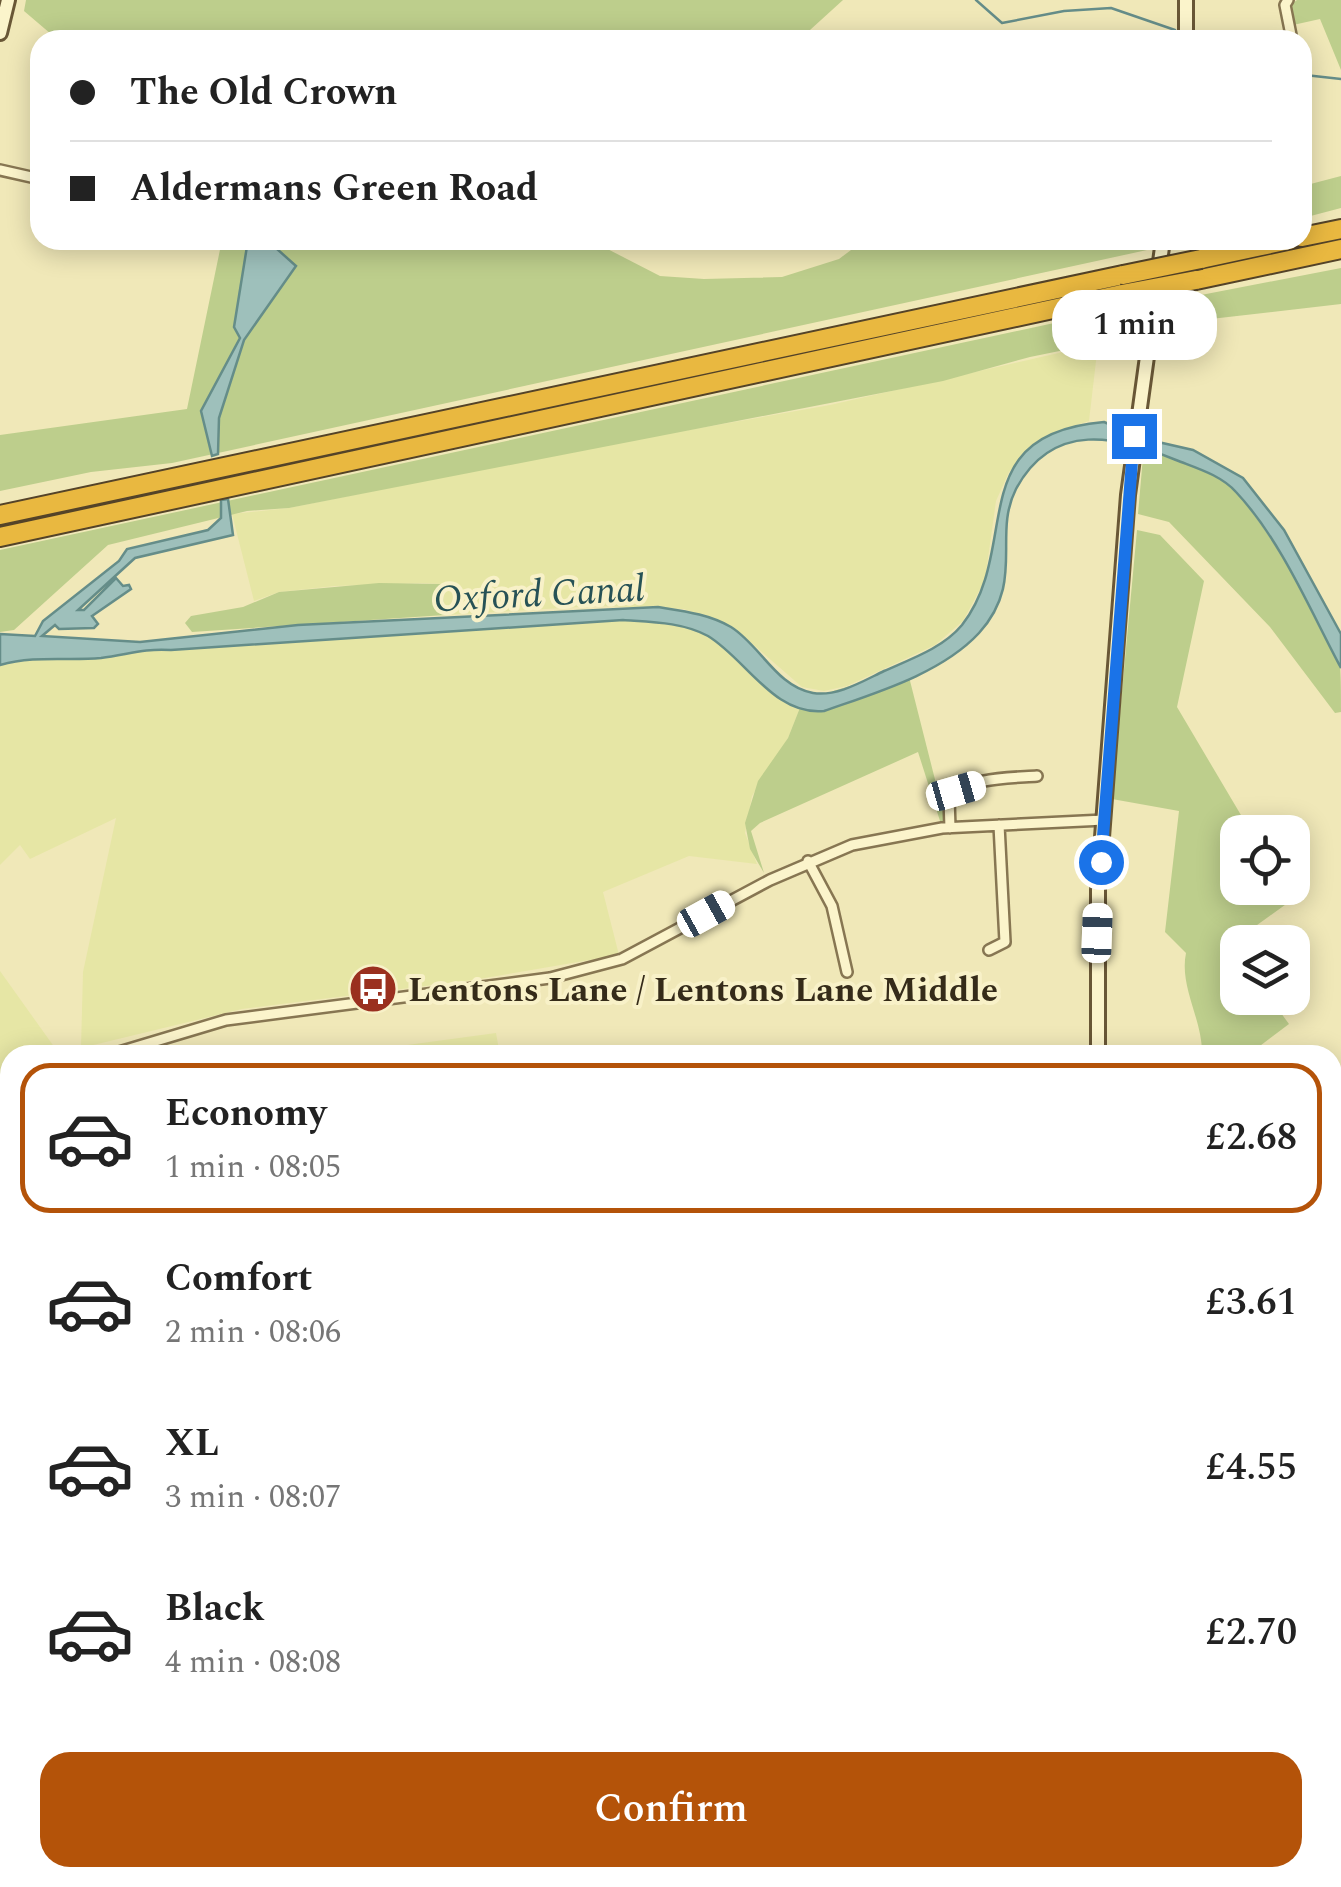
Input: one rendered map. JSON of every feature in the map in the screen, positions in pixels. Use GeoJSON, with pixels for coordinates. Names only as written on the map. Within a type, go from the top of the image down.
{"type":"FeatureCollection","features":[{"type":"Feature","properties":{"kind":"highway"},"geometry":{"type":"LineString","coordinates":[[1312,235],[1341,229]]}},
{"type":"Feature","properties":{"kind":"highway"},"geometry":{"type":"LineString","coordinates":[[0,515],[1123,285],[1196,280],[1341,248]]}},
{"type":"Feature","properties":{"kind":"highway"},"geometry":{"type":"LineString","coordinates":[[0,536],[1123,285],[1201,259],[1243,250]]}},
{"type":"Feature","properties":{"kind":"main road"},"geometry":{"type":"LineString","coordinates":[[0,33],[8,0]]}},
{"type":"Feature","properties":{"kind":"main road"},"geometry":{"type":"LineString","coordinates":[[1186,0],[1186,30]]}},
{"type":"Feature","properties":{"kind":"main road"},"geometry":{"type":"LineString","coordinates":[[1098,1045],[1098,890],[1128,495],[1161,250]]}},
{"type":"Feature","properties":{"kind":"street"},"geometry":{"type":"LineString","coordinates":[[1288,0],[1285,5],[1290,30]]}},
{"type":"Feature","properties":{"kind":"street"},"geometry":{"type":"LineString","coordinates":[[0,170],[30,177]]}},
{"type":"Feature","properties":{"kind":"street"},"geometry":{"type":"LineString","coordinates":[[950,828],[950,798],[956,791],[996,779],[1037,776]]}},
{"type":"Feature","properties":{"kind":"street"},"geometry":{"type":"LineString","coordinates":[[142,1045],[226,1020],[550,978],[622,959],[808,861],[852,844],[950,828],[1104,820]]}},
{"type":"Feature","properties":{"kind":"street"},"geometry":{"type":"LineString","coordinates":[[989,950],[1005,942],[999,825]]}},
{"type":"Feature","properties":{"kind":"street"},"geometry":{"type":"LineString","coordinates":[[808,861],[832,906],[844,969]]}},
{"type":"Feature","properties":{"kind":"green space"},"geometry":{"type":"Polygon","coordinates":[[[26,0],[843,0],[810,30],[46,30],[24,11],[26,0]]]}},
{"type":"Feature","properties":{"kind":"green space"},"geometry":{"type":"Polygon","coordinates":[[[1297,0],[1341,0],[1341,70],[1320,19],[1293,25],[1289,6],[1297,0]]]}},
{"type":"Feature","properties":{"kind":"green space"},"geometry":{"type":"Polygon","coordinates":[[[1341,176],[1341,208],[1312,216],[1312,184],[1341,176]]]}},
{"type":"Feature","properties":{"kind":"green space"},"geometry":{"type":"Polygon","coordinates":[[[220,250],[609,250],[660,276],[704,279],[782,277],[839,259],[851,250],[1147,250],[172,463],[91,472],[0,491],[0,435],[187,409],[220,250]]]}},
{"type":"Feature","properties":{"kind":"green space"},"geometry":{"type":"Polygon","coordinates":[[[1341,268],[1341,304],[1167,324],[1170,301],[1341,268]]]}},
{"type":"Feature","properties":{"kind":"green space"},"geometry":{"type":"Polygon","coordinates":[[[1142,304],[1138,335],[1030,357],[943,381],[289,508],[247,511],[108,545],[14,630],[0,632],[0,550],[1142,304]]]}},
{"type":"Feature","properties":{"kind":"green space"},"geometry":{"type":"Polygon","coordinates":[[[1098,344],[1089,421],[1047,435],[1009,472],[996,501],[985,580],[963,621],[935,645],[847,686],[824,691],[802,687],[733,627],[684,609],[596,606],[445,615],[442,584],[422,583],[279,592],[254,601],[232,514],[289,508],[592,447],[830,405],[1098,344]]]}},
{"type":"Feature","properties":{"kind":"green space"},"geometry":{"type":"Polygon","coordinates":[[[1144,445],[1227,484],[1255,516],[1290,569],[1333,649],[1340,666],[1341,712],[1335,713],[1270,627],[1169,522],[1138,514],[1144,445]]]}},
{"type":"Feature","properties":{"kind":"green space"},"geometry":{"type":"Polygon","coordinates":[[[1137,530],[1160,535],[1204,581],[1177,707],[1241,815],[1220,815],[1220,905],[1285,905],[1257,925],[1220,925],[1220,1015],[1282,1015],[1289,1024],[1261,1045],[1201,1045],[1186,978],[1186,953],[1165,932],[1179,811],[1112,799],[1137,530]]]}},
{"type":"Feature","properties":{"kind":"green space"},"geometry":{"type":"Polygon","coordinates":[[[379,583],[442,584],[445,615],[192,632],[185,623],[191,616],[243,607],[279,592],[379,583]]]}},
{"type":"Feature","properties":{"kind":"green space"},"geometry":{"type":"Polygon","coordinates":[[[605,614],[696,622],[803,700],[788,738],[752,796],[745,833],[757,864],[689,856],[603,892],[619,955],[473,980],[242,1009],[81,1045],[83,972],[116,818],[30,859],[20,845],[0,865],[0,648],[67,649],[605,614]]]}},
{"type":"Feature","properties":{"kind":"green space"},"geometry":{"type":"Polygon","coordinates":[[[907,669],[945,819],[941,824],[918,752],[760,823],[751,831],[764,873],[750,849],[745,823],[758,781],[788,738],[803,700],[907,669]]]}},
{"type":"Feature","properties":{"kind":"green space"},"geometry":{"type":"Polygon","coordinates":[[[0,971],[53,1045],[0,1045],[0,971]]]}},
{"type":"Feature","properties":{"kind":"green space"},"geometry":{"type":"Polygon","coordinates":[[[496,1033],[498,1045],[407,1045],[496,1033]]]}},
{"type":"Feature","properties":{"kind":"water"},"geometry":{"type":"Polygon","coordinates":[[[246,250],[278,250],[296,266],[244,340],[219,418],[218,454],[212,456],[201,411],[240,338],[234,327],[246,250]]]}},
{"type":"Feature","properties":{"kind":"water"},"geometry":{"type":"Polygon","coordinates":[[[1104,422],[1145,439],[1193,450],[1243,478],[1284,530],[1341,634],[1341,668],[1281,553],[1230,486],[1154,452],[1110,440],[1068,443],[1048,452],[1031,467],[1016,489],[1009,507],[1001,595],[979,633],[927,671],[824,711],[806,710],[775,696],[722,646],[698,631],[623,620],[152,650],[0,665],[0,634],[35,636],[43,621],[119,561],[127,549],[208,530],[221,518],[221,500],[228,499],[233,535],[135,558],[78,610],[84,610],[116,578],[123,586],[129,585],[131,589],[92,616],[98,624],[94,628],[59,629],[55,625],[42,636],[140,642],[298,625],[658,607],[723,623],[741,635],[789,683],[813,693],[831,693],[916,657],[954,633],[980,594],[1012,471],[1030,448],[1059,431],[1104,422]]]}},
{"type":"Feature","properties":{"kind":"waterway"},"geometry":{"type":"LineString","coordinates":[[976,0],[1002,23],[1064,11],[1111,8],[1175,30]]}},
{"type":"Feature","properties":{"kind":"waterway"},"geometry":{"type":"LineString","coordinates":[[1312,76],[1341,79]]}},
{"type":"Feature","properties":{"kind":"place","name":"Lentons Lane / Lentons Lane Middle"},"geometry":{"type":"Point","coordinates":[373,989]}},
{"type":"Feature","properties":{"kind":"route"},"geometry":{"type":"LineString","coordinates":[[1101,862],[1134,436]]}},
{"type":"Feature","properties":{"kind":"water label","name":"Oxford Canal"},"geometry":{"type":"Point","coordinates":[539,593]}}]}
